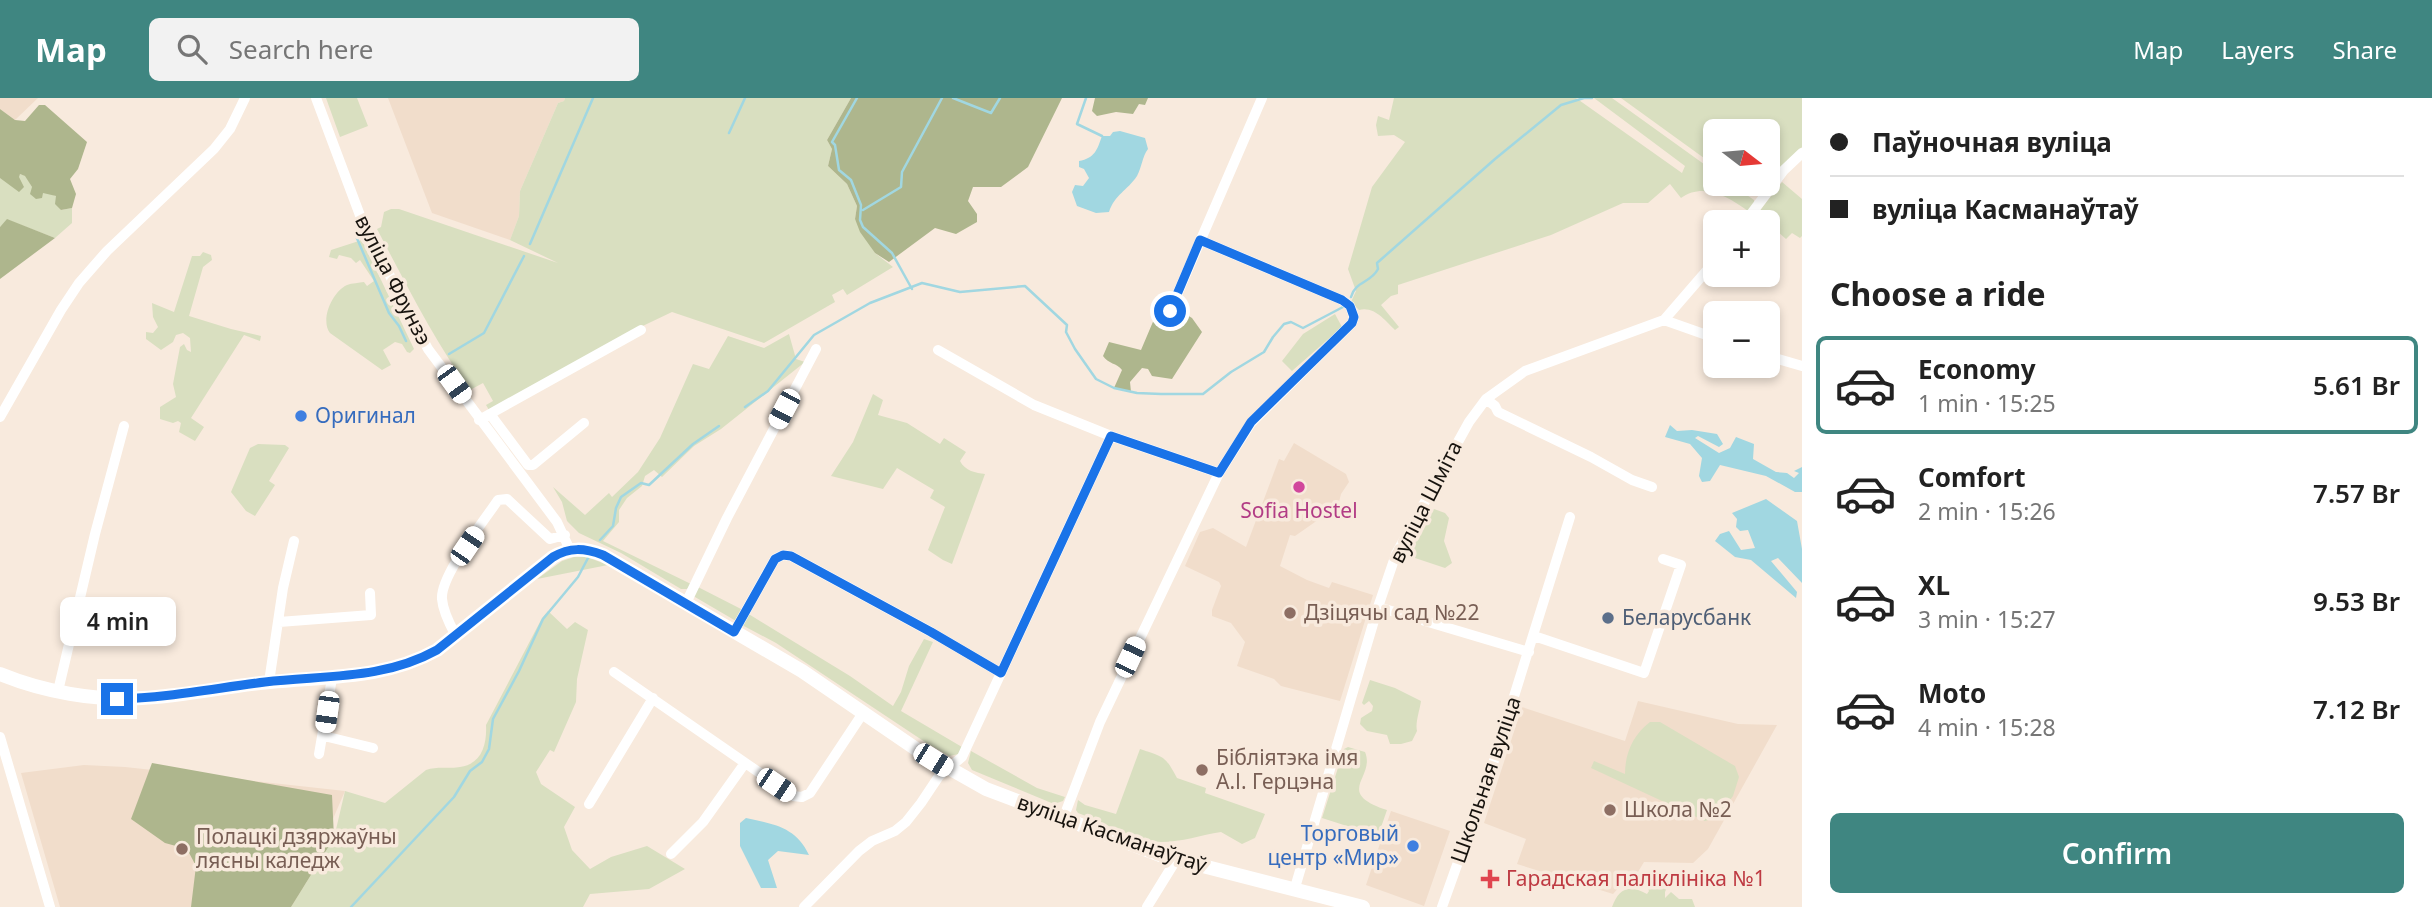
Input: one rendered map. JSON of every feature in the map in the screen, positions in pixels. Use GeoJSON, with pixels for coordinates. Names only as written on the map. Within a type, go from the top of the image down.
{"type":"FeatureCollection","features":[{"type":"Feature","properties":{"kind":"main road","name":"вуліца Касманаўтаў"},"geometry":{"type":"LineString","coordinates":[[570,550],[591,550],[603,555],[802,671],[948,769],[986,789],[1063,820],[1177,860],[1363,907]]}},
{"type":"Feature","properties":{"kind":"main road"},"geometry":{"type":"LineString","coordinates":[[0,674],[58,691],[97,697],[143,698],[269,682],[372,673],[418,660],[437,650],[553,557],[570,550]]}},
{"type":"Feature","properties":{"kind":"street"},"geometry":{"type":"LineString","coordinates":[[0,417],[79,283],[107,251],[214,149],[230,129],[245,98]]}},
{"type":"Feature","properties":{"kind":"street","name":"вуліца Фрунзэ"},"geometry":{"type":"LineString","coordinates":[[316,98],[361,219],[428,349],[565,535],[570,550]]}},
{"type":"Feature","properties":{"kind":"street"},"geometry":{"type":"LineString","coordinates":[[1170,311],[1262,98]]}},
{"type":"Feature","properties":{"kind":"street"},"geometry":{"type":"LineString","coordinates":[[1754,210],[1784,170],[1802,153]]}},
{"type":"Feature","properties":{"kind":"street"},"geometry":{"type":"LineString","coordinates":[[1063,820],[1100,722],[1219,473],[1251,422],[1352,323],[1354,317],[1350,306],[1342,300],[1200,240]]}},
{"type":"Feature","properties":{"kind":"street"},"geometry":{"type":"LineString","coordinates":[[1703,275],[1664,320],[1703,334]]}},
{"type":"Feature","properties":{"kind":"street","name":"вуліца Шміта"},"geometry":{"type":"LineString","coordinates":[[1294,891],[1396,554],[1469,422],[1486,399],[1525,371],[1664,320]]}},
{"type":"Feature","properties":{"kind":"street"},"geometry":{"type":"LineString","coordinates":[[480,420],[641,330]]}},
{"type":"Feature","properties":{"kind":"street"},"geometry":{"type":"LineString","coordinates":[[686,603],[816,349]]}},
{"type":"Feature","properties":{"kind":"street"},"geometry":{"type":"LineString","coordinates":[[938,350],[1034,405],[1111,436],[1219,473]]}},
{"type":"Feature","properties":{"kind":"street"},"geometry":{"type":"LineString","coordinates":[[1780,360],[1802,366]]}},
{"type":"Feature","properties":{"kind":"street"},"geometry":{"type":"LineString","coordinates":[[1486,399],[1498,412],[1632,480],[1652,487]]}},
{"type":"Feature","properties":{"kind":"street"},"geometry":{"type":"LineString","coordinates":[[490,414],[528,465],[533,465],[584,423]]}},
{"type":"Feature","properties":{"kind":"street"},"geometry":{"type":"LineString","coordinates":[[58,691],[124,426]]}},
{"type":"Feature","properties":{"kind":"street"},"geometry":{"type":"LineString","coordinates":[[804,907],[859,851],[906,822],[939,776],[965,751],[1111,436]]}},
{"type":"Feature","properties":{"kind":"street"},"geometry":{"type":"LineString","coordinates":[[455,634],[447,620],[442,600],[444,583],[498,500],[507,499],[550,539],[565,535]]}},
{"type":"Feature","properties":{"kind":"street","name":"Школьная вуліца"},"geometry":{"type":"LineString","coordinates":[[1442,907],[1529,652],[1570,517]]}},
{"type":"Feature","properties":{"kind":"street"},"geometry":{"type":"LineString","coordinates":[[269,682],[283,588],[294,541]]}},
{"type":"Feature","properties":{"kind":"street"},"geometry":{"type":"LineString","coordinates":[[734,632],[775,559],[783,555],[791,556],[1001,673]]}},
{"type":"Feature","properties":{"kind":"street"},"geometry":{"type":"LineString","coordinates":[[1534,636],[1644,673],[1681,565],[1663,559]]}},
{"type":"Feature","properties":{"kind":"street"},"geometry":{"type":"LineString","coordinates":[[279,622],[371,615],[370,593]]}},
{"type":"Feature","properties":{"kind":"street"},"geometry":{"type":"LineString","coordinates":[[1378,607],[1529,652]]}},
{"type":"Feature","properties":{"kind":"street"},"geometry":{"type":"LineString","coordinates":[[614,672],[793,796],[802,797],[810,793],[863,713]]}},
{"type":"Feature","properties":{"kind":"street"},"geometry":{"type":"LineString","coordinates":[[319,754],[332,678]]}},
{"type":"Feature","properties":{"kind":"street"},"geometry":{"type":"LineString","coordinates":[[589,804],[653,698]]}},
{"type":"Feature","properties":{"kind":"street"},"geometry":{"type":"LineString","coordinates":[[324,736],[373,748]]}},
{"type":"Feature","properties":{"kind":"street"},"geometry":{"type":"LineString","coordinates":[[0,737],[50,907]]}},
{"type":"Feature","properties":{"kind":"street"},"geometry":{"type":"LineString","coordinates":[[671,854],[703,822],[744,763]]}},
{"type":"Feature","properties":{"kind":"street"},"geometry":{"type":"LineString","coordinates":[[1147,907],[1177,860]]}},
{"type":"Feature","properties":{"kind":"shaded area"},"geometry":{"type":"Polygon","coordinates":[[[0,98],[38,98],[15,120],[0,109],[0,98]]]}},
{"type":"Feature","properties":{"kind":"shaded area"},"geometry":{"type":"Polygon","coordinates":[[[388,98],[565,98],[558,103],[520,191],[519,216],[510,240],[432,213],[388,98]]]}},
{"type":"Feature","properties":{"kind":"shaded area","name":"Дзіцячы сад №22"},"geometry":{"type":"Polygon","coordinates":[[[1294,443],[1346,474],[1349,482],[1341,494],[1338,506],[1295,536],[1290,535],[1280,566],[1329,588],[1332,582],[1373,595],[1340,701],[1281,686],[1274,679],[1237,666],[1245,642],[1231,623],[1212,616],[1221,586],[1219,582],[1185,566],[1200,532],[1213,528],[1246,547],[1279,459],[1284,461],[1294,443]]]}},
{"type":"Feature","properties":{"kind":"shaded area","name":"Школа №2"},"geometry":{"type":"Polygon","coordinates":[[[1638,701],[1738,724],[1777,725],[1708,849],[1693,863],[1644,862],[1632,882],[1622,884],[1613,894],[1517,864],[1526,839],[1484,823],[1522,707],[1625,741],[1638,701]]]}},
{"type":"Feature","properties":{"kind":"shaded area","name":"Полацкі дзяржаўны лясны каледж"},"geometry":{"type":"Polygon","coordinates":[[[84,765],[345,791],[295,907],[60,907],[21,773],[84,765]]]}},
{"type":"Feature","properties":{"kind":"shaded area"},"geometry":{"type":"Polygon","coordinates":[[[1391,811],[1450,831],[1424,906],[1366,885],[1391,811]]]}},
{"type":"Feature","properties":{"kind":"green space"},"geometry":{"type":"Polygon","coordinates":[[[326,98],[357,98],[368,126],[340,137],[326,98]]]}},
{"type":"Feature","properties":{"kind":"green space"},"geometry":{"type":"Polygon","coordinates":[[[565,98],[851,98],[827,140],[832,149],[828,166],[847,184],[857,206],[855,219],[875,253],[893,267],[847,295],[843,289],[832,295],[835,302],[764,343],[672,312],[628,333],[489,410],[486,405],[493,401],[483,383],[470,390],[444,351],[377,229],[381,227],[384,212],[399,209],[558,263],[510,240],[519,216],[520,191],[558,103],[565,98]]]}},
{"type":"Feature","properties":{"kind":"green space"},"geometry":{"type":"Polygon","coordinates":[[[851,98],[1062,98],[1028,167],[1001,187],[973,187],[968,201],[977,214],[977,222],[956,234],[935,228],[889,262],[875,253],[860,232],[855,219],[857,206],[847,184],[828,166],[832,149],[827,140],[851,98]]]}},
{"type":"Feature","properties":{"kind":"green space"},"geometry":{"type":"Polygon","coordinates":[[[1095,98],[1148,98],[1145,105],[1139,104],[1133,114],[1116,112],[1097,116],[1092,111],[1095,98]]]}},
{"type":"Feature","properties":{"kind":"green space"},"geometry":{"type":"Polygon","coordinates":[[[1394,98],[1576,98],[1682,173],[1685,166],[1594,98],[1612,98],[1703,163],[1703,191],[1681,198],[1670,184],[1648,203],[1623,203],[1551,235],[1398,285],[1398,294],[1391,296],[1381,305],[1399,327],[1395,330],[1375,312],[1359,310],[1351,302],[1356,291],[1348,269],[1372,187],[1405,142],[1394,135],[1378,136],[1378,116],[1389,120],[1394,98]]]}},
{"type":"Feature","properties":{"kind":"green space"},"geometry":{"type":"Polygon","coordinates":[[[1621,98],[1802,98],[1802,147],[1780,168],[1780,119],[1703,119],[1703,157],[1621,98]]]}},
{"type":"Feature","properties":{"kind":"green space"},"geometry":{"type":"Polygon","coordinates":[[[39,105],[45,105],[87,142],[78,169],[70,179],[76,194],[72,208],[61,210],[55,204],[56,196],[43,193],[42,198],[36,199],[30,194],[32,187],[25,176],[20,174],[24,187],[19,192],[0,178],[0,109],[15,120],[25,121],[39,105]]]}},
{"type":"Feature","properties":{"kind":"green space"},"geometry":{"type":"Polygon","coordinates":[[[20,174],[26,176],[32,187],[56,196],[61,210],[72,208],[72,223],[55,238],[8,220],[0,227],[0,178],[18,177],[20,174]]]}},
{"type":"Feature","properties":{"kind":"green space"},"geometry":{"type":"Polygon","coordinates":[[[1782,182],[1802,199],[1800,238],[1792,233],[1786,239],[1780,234],[1780,210],[1760,210],[1771,196],[1780,196],[1782,182]]]}},
{"type":"Feature","properties":{"kind":"green space"},"geometry":{"type":"Polygon","coordinates":[[[1722,196],[1748,196],[1754,203],[1746,210],[1722,196]]]}},
{"type":"Feature","properties":{"kind":"green space"},"geometry":{"type":"Polygon","coordinates":[[[7,219],[55,238],[0,279],[0,227],[7,219]]]}},
{"type":"Feature","properties":{"kind":"green space"},"geometry":{"type":"Polygon","coordinates":[[[362,240],[414,349],[410,353],[407,352],[402,344],[395,342],[383,350],[391,365],[382,370],[330,333],[326,321],[332,300],[342,289],[349,284],[364,282],[367,286],[374,281],[360,260],[356,263],[351,258],[339,255],[337,259],[329,257],[331,250],[362,240]]]}},
{"type":"Feature","properties":{"kind":"green space"},"geometry":{"type":"Polygon","coordinates":[[[203,252],[211,255],[212,260],[203,267],[189,316],[261,336],[260,341],[244,335],[191,418],[204,427],[195,441],[179,432],[181,423],[178,421],[173,423],[160,419],[160,407],[176,397],[173,384],[180,347],[184,344],[191,352],[190,338],[183,333],[176,335],[173,342],[161,350],[146,339],[146,332],[153,333],[158,327],[153,317],[152,303],[174,312],[192,256],[200,256],[203,252]]]}},
{"type":"Feature","properties":{"kind":"green space"},"geometry":{"type":"Polygon","coordinates":[[[1179,310],[1192,318],[1202,332],[1172,379],[1152,376],[1148,369],[1142,368],[1130,382],[1131,392],[1114,388],[1122,370],[1103,356],[1109,342],[1141,350],[1155,317],[1173,325],[1179,310]]]}},
{"type":"Feature","properties":{"kind":"green space"},"geometry":{"type":"Polygon","coordinates":[[[1335,314],[1342,327],[1292,371],[1282,361],[1303,334],[1335,314]]]}},
{"type":"Feature","properties":{"kind":"green space"},"geometry":{"type":"Polygon","coordinates":[[[789,334],[796,359],[805,362],[721,429],[694,446],[662,477],[654,470],[645,476],[642,486],[627,498],[619,510],[619,522],[603,541],[691,584],[687,589],[681,589],[621,553],[579,533],[567,521],[562,502],[553,487],[585,515],[609,493],[612,497],[638,472],[660,438],[693,364],[709,369],[728,336],[764,348],[789,334]]]}},
{"type":"Feature","properties":{"kind":"green space"},"geometry":{"type":"Polygon","coordinates":[[[873,394],[883,400],[878,415],[907,423],[940,444],[944,438],[966,452],[960,461],[965,467],[985,474],[952,564],[928,550],[945,507],[930,498],[934,490],[897,468],[883,489],[831,476],[853,442],[873,394]]]}},
{"type":"Feature","properties":{"kind":"green space"},"geometry":{"type":"Polygon","coordinates":[[[258,444],[285,445],[289,448],[269,481],[275,485],[255,516],[246,511],[231,492],[250,448],[258,444]]]}},
{"type":"Feature","properties":{"kind":"green space"},"geometry":{"type":"Polygon","coordinates":[[[1434,509],[1445,513],[1449,518],[1444,541],[1452,563],[1445,568],[1406,555],[1425,514],[1434,509]]]}},
{"type":"Feature","properties":{"kind":"green space"},"geometry":{"type":"Polygon","coordinates":[[[587,557],[608,565],[537,579],[562,561],[587,557]]]}},
{"type":"Feature","properties":{"kind":"green space"},"geometry":{"type":"Polygon","coordinates":[[[696,586],[743,610],[736,621],[693,596],[696,586]]]}},
{"type":"Feature","properties":{"kind":"green space"},"geometry":{"type":"Polygon","coordinates":[[[548,611],[567,629],[575,622],[588,630],[577,679],[576,702],[554,752],[550,750],[536,772],[541,784],[575,807],[564,827],[572,850],[590,869],[611,857],[647,846],[685,869],[649,889],[590,894],[583,907],[291,907],[334,838],[345,791],[385,803],[426,770],[460,767],[478,757],[484,746],[486,725],[548,611]]]}},
{"type":"Feature","properties":{"kind":"green space"},"geometry":{"type":"Polygon","coordinates":[[[747,613],[850,676],[893,706],[901,692],[909,666],[924,639],[933,642],[901,711],[962,747],[959,754],[949,756],[925,742],[776,643],[742,625],[747,613]]]}},
{"type":"Feature","properties":{"kind":"green space"},"geometry":{"type":"Polygon","coordinates":[[[1370,680],[1395,688],[1421,701],[1417,731],[1412,741],[1390,744],[1387,735],[1367,731],[1360,724],[1361,718],[1372,711],[1373,706],[1369,701],[1364,705],[1362,703],[1370,680]]]}},
{"type":"Feature","properties":{"kind":"green space"},"geometry":{"type":"Polygon","coordinates":[[[1650,722],[1660,722],[1735,766],[1739,777],[1733,796],[1717,817],[1705,821],[1591,768],[1594,761],[1625,774],[1631,745],[1650,722]]]}},
{"type":"Feature","properties":{"kind":"green space"},"geometry":{"type":"Polygon","coordinates":[[[1348,747],[1365,752],[1367,761],[1359,791],[1362,797],[1387,810],[1378,836],[1322,818],[1344,749],[1348,747]]]}},
{"type":"Feature","properties":{"kind":"green space"},"geometry":{"type":"Polygon","coordinates":[[[1140,749],[1163,758],[1177,778],[1206,788],[1205,793],[1265,814],[1255,838],[1242,844],[1221,832],[1176,841],[1151,841],[1078,813],[1078,800],[1085,805],[1116,814],[1140,749]]]}},
{"type":"Feature","properties":{"kind":"green space"},"geometry":{"type":"Polygon","coordinates":[[[971,751],[1037,788],[1065,797],[1063,801],[1054,804],[972,770],[968,763],[971,751]]]}},
{"type":"Feature","properties":{"kind":"green space"},"geometry":{"type":"Polygon","coordinates":[[[152,763],[332,795],[334,838],[291,907],[191,907],[196,866],[187,849],[165,843],[131,819],[152,763]]]}},
{"type":"Feature","properties":{"kind":"green space"},"geometry":{"type":"Polygon","coordinates":[[[1662,872],[1670,880],[1665,898],[1671,892],[1679,899],[1692,899],[1695,907],[1612,907],[1625,890],[1635,889],[1647,894],[1647,875],[1662,872]]]}},
{"type":"Feature","properties":{"kind":"water"},"geometry":{"type":"Polygon","coordinates":[[[1120,131],[1145,138],[1148,149],[1137,176],[1114,201],[1109,212],[1096,213],[1077,206],[1072,192],[1075,185],[1083,186],[1089,178],[1084,169],[1079,167],[1079,161],[1095,153],[1102,136],[1110,136],[1113,132],[1120,131]]]}},
{"type":"Feature","properties":{"kind":"water"},"geometry":{"type":"Polygon","coordinates":[[[1670,425],[1677,431],[1692,430],[1717,434],[1723,444],[1719,447],[1698,436],[1695,438],[1719,453],[1730,448],[1736,437],[1754,444],[1753,459],[1776,472],[1787,473],[1794,478],[1799,473],[1794,471],[1802,467],[1802,492],[1795,492],[1766,476],[1720,465],[1710,481],[1702,482],[1699,476],[1702,458],[1690,444],[1665,437],[1670,425]]]}},
{"type":"Feature","properties":{"kind":"water"},"geometry":{"type":"Polygon","coordinates":[[[1766,499],[1797,521],[1802,549],[1802,583],[1778,558],[1771,561],[1797,592],[1796,598],[1751,560],[1735,557],[1715,541],[1720,534],[1729,531],[1741,550],[1755,548],[1748,530],[1740,531],[1736,527],[1737,519],[1732,513],[1766,499]]]}},
{"type":"Feature","properties":{"kind":"water"},"geometry":{"type":"Polygon","coordinates":[[[746,818],[783,828],[798,838],[809,855],[778,851],[768,860],[777,888],[761,888],[740,846],[740,823],[746,818]]]}},
{"type":"Feature","properties":{"kind":"waterway"},"geometry":{"type":"LineString","coordinates":[[530,244],[593,98]]}},
{"type":"Feature","properties":{"kind":"waterway"},"geometry":{"type":"LineString","coordinates":[[729,133],[745,98]]}},
{"type":"Feature","properties":{"kind":"waterway"},"geometry":{"type":"LineString","coordinates":[[857,98],[832,142],[835,145],[839,170],[851,180],[861,205],[860,220],[863,227],[892,253],[912,289]]}},
{"type":"Feature","properties":{"kind":"waterway"},"geometry":{"type":"LineString","coordinates":[[863,210],[901,187],[902,172],[942,98]]}},
{"type":"Feature","properties":{"kind":"waterway"},"geometry":{"type":"LineString","coordinates":[[953,98],[991,113],[1000,98]]}},
{"type":"Feature","properties":{"kind":"waterway"},"geometry":{"type":"LineString","coordinates":[[1086,98],[1077,124],[1102,136]]}},
{"type":"Feature","properties":{"kind":"waterway"},"geometry":{"type":"LineString","coordinates":[[1351,297],[1356,288],[1375,274],[1377,263],[1495,159],[1561,105],[1584,98]]}},
{"type":"Feature","properties":{"kind":"waterway"},"geometry":{"type":"LineString","coordinates":[[1585,98],[1592,98]]}},
{"type":"Feature","properties":{"kind":"waterway"},"geometry":{"type":"LineString","coordinates":[[356,236],[389,313],[406,341]]}},
{"type":"Feature","properties":{"kind":"waterway"},"geometry":{"type":"LineString","coordinates":[[449,354],[484,333],[524,256]]}},
{"type":"Feature","properties":{"kind":"waterway"},"geometry":{"type":"LineString","coordinates":[[745,407],[768,391],[814,335],[870,303],[922,283],[960,292],[1025,286],[1067,325],[1066,332],[1075,349],[1096,379],[1114,388],[1137,393],[1203,394],[1231,372],[1264,352],[1284,324],[1291,322],[1303,328],[1343,307]]}},
{"type":"Feature","properties":{"kind":"waterway"},"geometry":{"type":"LineString","coordinates":[[600,540],[613,526],[621,497],[641,483],[649,485],[693,444],[719,426]]}},
{"type":"Feature","properties":{"kind":"waterway"},"geometry":{"type":"LineString","coordinates":[[351,907],[454,797],[470,771],[482,762],[489,749],[493,719],[543,619],[578,577],[588,558]]}},
{"type":"Feature","properties":{"kind":"place","name":"Оригинал"},"geometry":{"type":"Point","coordinates":[301,416]}},
{"type":"Feature","properties":{"kind":"place","name":"Sofia Hostel"},"geometry":{"type":"Point","coordinates":[1299,487]}},
{"type":"Feature","properties":{"kind":"place","name":"Дзіцячы сад №22"},"geometry":{"type":"Point","coordinates":[1290,613]}},
{"type":"Feature","properties":{"kind":"place","name":"Беларусбанк"},"geometry":{"type":"Point","coordinates":[1608,618]}},
{"type":"Feature","properties":{"kind":"place","name":"Бібліятэка імя А.І. Герцэна"},"geometry":{"type":"Point","coordinates":[1202,770]}},
{"type":"Feature","properties":{"kind":"place","name":"Школа №2"},"geometry":{"type":"Point","coordinates":[1610,810]}},
{"type":"Feature","properties":{"kind":"place","name":"Торговый центр «Мир»"},"geometry":{"type":"Point","coordinates":[1413,846]}},
{"type":"Feature","properties":{"kind":"place","name":"Полацкі дзяржаўны лясны каледж"},"geometry":{"type":"Point","coordinates":[182,849]}},
{"type":"Feature","properties":{"kind":"place","name":"Гарадская паліклініка №1"},"geometry":{"type":"Point","coordinates":[1490,879]}},
{"type":"Feature","properties":{"kind":"route"},"geometry":{"type":"LineString","coordinates":[[117,699],[168,696],[269,682],[332,678],[397,668],[437,650],[553,557],[562,552],[581,549],[603,555],[734,632],[775,559],[783,555],[791,556],[1001,673],[1111,436],[1219,473],[1251,422],[1352,323],[1354,317],[1354,311],[1342,300],[1200,240],[1170,311]]}}]}
